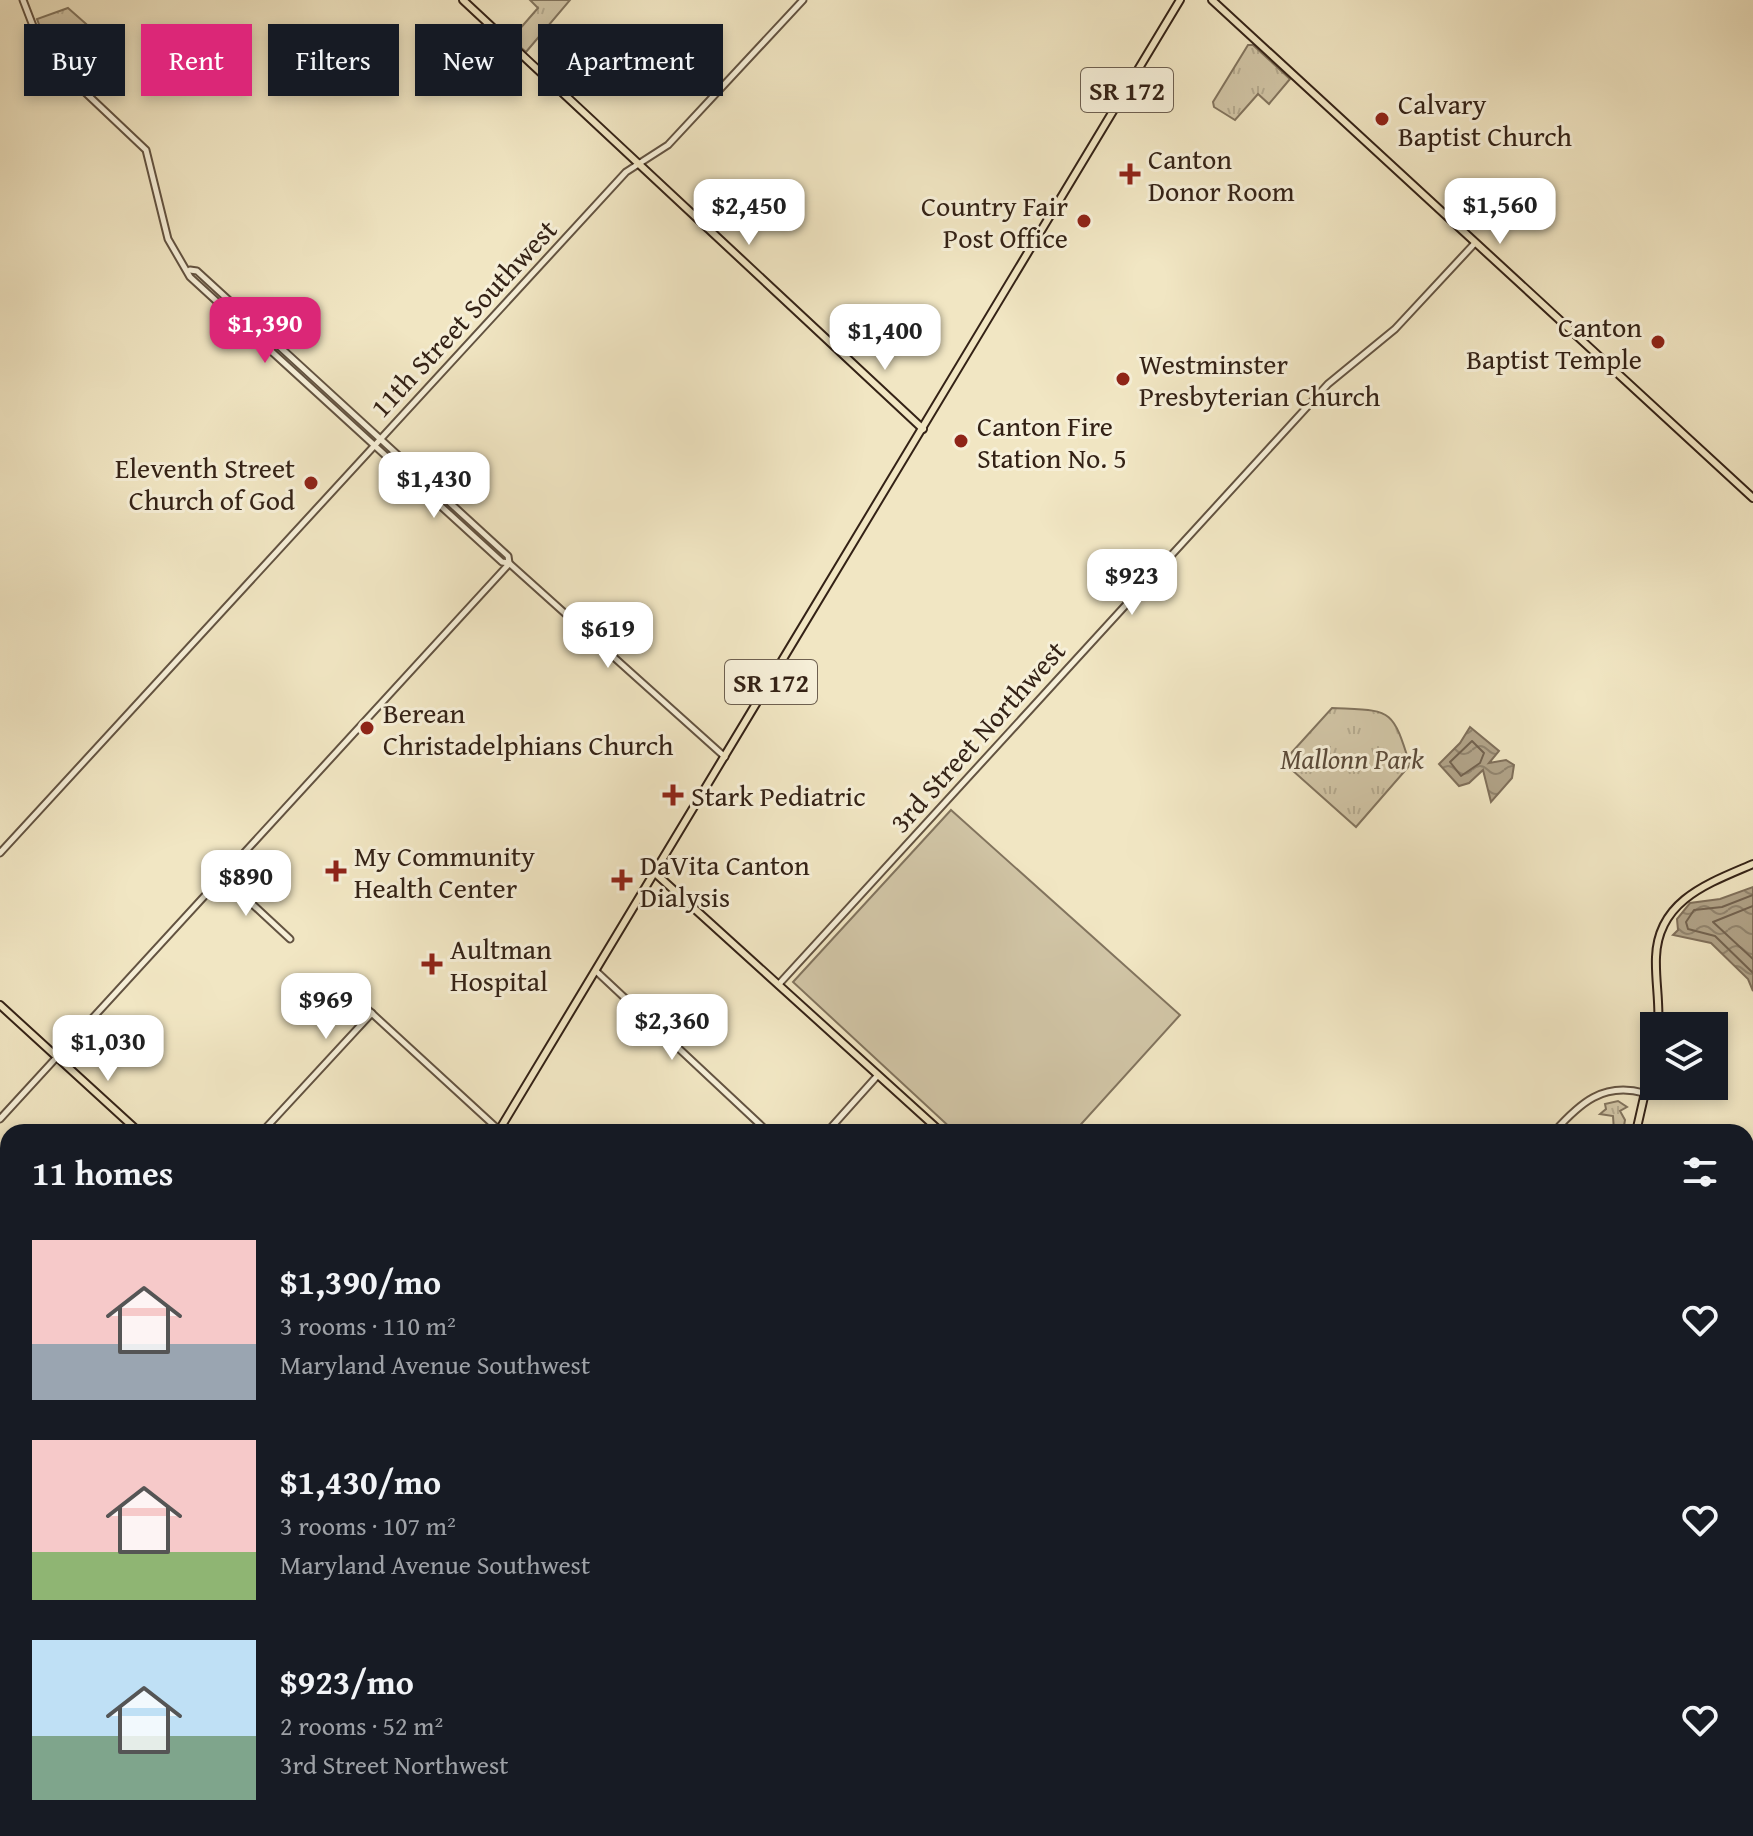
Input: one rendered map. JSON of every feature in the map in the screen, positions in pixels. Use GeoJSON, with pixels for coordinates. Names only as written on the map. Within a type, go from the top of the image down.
{"type":"FeatureCollection","features":[{"type":"Feature","properties":{"kind":"main road"},"geometry":{"type":"LineString","coordinates":[[463,0],[923,429]]}},
{"type":"Feature","properties":{"kind":"main road","name":"SR 172"},"geometry":{"type":"LineString","coordinates":[[502,1124],[1180,0]]}},
{"type":"Feature","properties":{"kind":"main road"},"geometry":{"type":"LineString","coordinates":[[1212,0],[1753,498]]}},
{"type":"Feature","properties":{"kind":"main road"},"geometry":{"type":"LineString","coordinates":[[1658,1012],[1656,953],[1669,916],[1699,887],[1753,864]]}},
{"type":"Feature","properties":{"kind":"main road"},"geometry":{"type":"LineString","coordinates":[[655,873],[932,1124]]}},
{"type":"Feature","properties":{"kind":"main road"},"geometry":{"type":"LineString","coordinates":[[0,1005],[130,1124]]}},
{"type":"Feature","properties":{"kind":"main road"},"geometry":{"type":"LineString","coordinates":[[1638,1124],[1643,1100]]}},
{"type":"Feature","properties":{"kind":"street"},"geometry":{"type":"LineString","coordinates":[[23,0],[46,54],[146,150],[168,239],[190,270],[190,277],[502,562],[509,563],[725,758]]}},
{"type":"Feature","properties":{"kind":"street","name":"11th Street Southwest"},"geometry":{"type":"LineString","coordinates":[[0,853],[373,444],[637,164],[668,145],[803,0]]}},
{"type":"Feature","properties":{"kind":"street","name":"3rd Street Northwest"},"geometry":{"type":"LineString","coordinates":[[779,984],[1328,384],[1388,336],[1475,243]]}},
{"type":"Feature","properties":{"kind":"street"},"geometry":{"type":"LineString","coordinates":[[190,270],[197,271],[508,556],[509,563]]}},
{"type":"Feature","properties":{"kind":"street"},"geometry":{"type":"LineString","coordinates":[[0,1119],[509,563]]}},
{"type":"Feature","properties":{"kind":"street"},"geometry":{"type":"LineString","coordinates":[[222,876],[290,939]]}},
{"type":"Feature","properties":{"kind":"street"},"geometry":{"type":"LineString","coordinates":[[596,971],[759,1124]]}},
{"type":"Feature","properties":{"kind":"street"},"geometry":{"type":"LineString","coordinates":[[353,996],[491,1124]]}},
{"type":"Feature","properties":{"kind":"street"},"geometry":{"type":"LineString","coordinates":[[269,1124],[372,1013]]}},
{"type":"Feature","properties":{"kind":"street"},"geometry":{"type":"LineString","coordinates":[[834,1124],[878,1075]]}},
{"type":"Feature","properties":{"kind":"street"},"geometry":{"type":"LineString","coordinates":[[1561,1124],[1576,1107],[1599,1093],[1625,1089],[1640,1092]]}},
{"type":"Feature","properties":{"kind":"green space"},"geometry":{"type":"Polygon","coordinates":[[[530,0],[570,0],[550,24],[538,24],[538,38],[526,52],[522,49],[522,26],[538,8],[530,0]]]}},
{"type":"Feature","properties":{"kind":"green space"},"geometry":{"type":"Polygon","coordinates":[[[68,8],[86,24],[39,24],[37,19],[68,8]]]}},
{"type":"Feature","properties":{"kind":"green space"},"geometry":{"type":"Polygon","coordinates":[[[1248,45],[1253,45],[1290,79],[1269,104],[1258,94],[1235,120],[1214,107],[1213,102],[1248,45]]]}},
{"type":"Feature","properties":{"kind":"green space","name":"Mallonn Park"},"geometry":{"type":"Polygon","coordinates":[[[1332,708],[1367,710],[1386,716],[1399,732],[1410,765],[1356,827],[1283,762],[1332,708]]]}},
{"type":"Feature","properties":{"kind":"green space"},"geometry":{"type":"Polygon","coordinates":[[[951,810],[1180,1015],[1081,1124],[946,1124],[793,982],[951,810]]]}},
{"type":"Feature","properties":{"kind":"green space"},"geometry":{"type":"Polygon","coordinates":[[[1618,1101],[1627,1107],[1620,1111],[1624,1124],[1614,1124],[1613,1116],[1600,1114],[1606,1109],[1605,1104],[1618,1101]]]}},
{"type":"Feature","properties":{"kind":"water"},"geometry":{"type":"Polygon","coordinates":[[[1470,727],[1499,751],[1489,763],[1506,760],[1514,765],[1512,778],[1491,802],[1483,770],[1469,783],[1459,786],[1439,764],[1460,743],[1470,727]]]}},
{"type":"Feature","properties":{"kind":"water"},"geometry":{"type":"Polygon","coordinates":[[[1753,887],[1753,991],[1748,979],[1711,943],[1673,935],[1678,930],[1677,919],[1690,903],[1720,899],[1753,887]]]}},
{"type":"Feature","properties":{"kind":"place","name":"Calvary Baptist Church"},"geometry":{"type":"Point","coordinates":[1382,119]}},
{"type":"Feature","properties":{"kind":"place","name":"Canton Donor Room"},"geometry":{"type":"Point","coordinates":[1130,174]}},
{"type":"Feature","properties":{"kind":"place","name":"Country Fair Post Office"},"geometry":{"type":"Point","coordinates":[1084,221]}},
{"type":"Feature","properties":{"kind":"place","name":"Canton Baptist Temple"},"geometry":{"type":"Point","coordinates":[1658,342]}},
{"type":"Feature","properties":{"kind":"place","name":"Westminster Presbyterian Church"},"geometry":{"type":"Point","coordinates":[1123,379]}},
{"type":"Feature","properties":{"kind":"place","name":"Canton Fire Station No. 5"},"geometry":{"type":"Point","coordinates":[961,441]}},
{"type":"Feature","properties":{"kind":"place","name":"Eleventh Street Church of God"},"geometry":{"type":"Point","coordinates":[311,483]}},
{"type":"Feature","properties":{"kind":"place","name":"Berean Christadelphians Church"},"geometry":{"type":"Point","coordinates":[367,728]}},
{"type":"Feature","properties":{"kind":"place","name":"Stark Pediatric"},"geometry":{"type":"Point","coordinates":[673,795]}},
{"type":"Feature","properties":{"kind":"place","name":"My Community Health Center"},"geometry":{"type":"Point","coordinates":[336,871]}},
{"type":"Feature","properties":{"kind":"place","name":"DaVita Canton Dialysis"},"geometry":{"type":"Point","coordinates":[622,880]}},
{"type":"Feature","properties":{"kind":"place","name":"Aultman Hospital"},"geometry":{"type":"Point","coordinates":[432,964]}}]}
